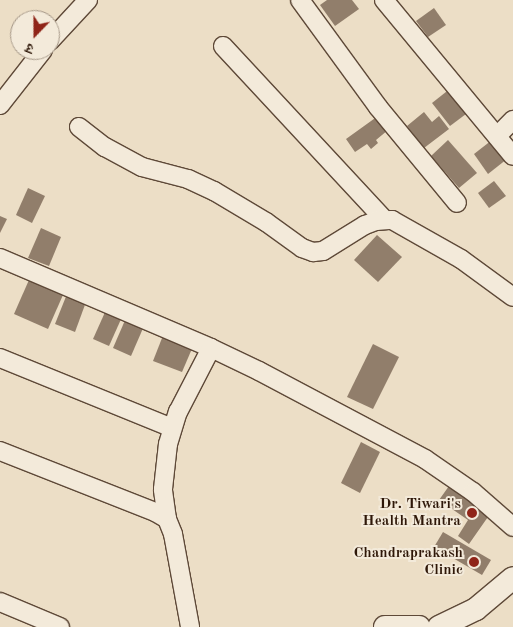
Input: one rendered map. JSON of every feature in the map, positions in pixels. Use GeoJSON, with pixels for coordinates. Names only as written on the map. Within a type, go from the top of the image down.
{"type":"FeatureCollection","features":[{"type":"Feature","properties":{"kind":"street"},"geometry":{"type":"LineString","coordinates":[[60,30],[88,0]]}},
{"type":"Feature","properties":{"kind":"street"},"geometry":{"type":"LineString","coordinates":[[300,0],[378,106],[457,203]]}},
{"type":"Feature","properties":{"kind":"street"},"geometry":{"type":"LineString","coordinates":[[384,0],[513,156]]}},
{"type":"Feature","properties":{"kind":"street"},"geometry":{"type":"LineString","coordinates":[[223,46],[384,219]]}},
{"type":"Feature","properties":{"kind":"street"},"geometry":{"type":"LineString","coordinates":[[0,105],[35,60]]}},
{"type":"Feature","properties":{"kind":"street"},"geometry":{"type":"LineString","coordinates":[[497,136],[513,120]]}},
{"type":"Feature","properties":{"kind":"street"},"geometry":{"type":"LineString","coordinates":[[79,127],[105,148],[142,167],[188,179],[214,191],[266,222],[302,248],[313,252],[332,247],[365,225],[384,219],[392,220],[406,226],[461,259],[513,296]]}},
{"type":"Feature","properties":{"kind":"street"},"geometry":{"type":"LineString","coordinates":[[0,258],[212,348],[425,458],[474,492],[513,527]]}},
{"type":"Feature","properties":{"kind":"street"},"geometry":{"type":"LineString","coordinates":[[190,627],[173,534],[167,519],[163,489],[168,444],[172,428],[188,390],[212,348]]}},
{"type":"Feature","properties":{"kind":"street"},"geometry":{"type":"LineString","coordinates":[[0,358],[172,428]]}},
{"type":"Feature","properties":{"kind":"street"},"geometry":{"type":"LineString","coordinates":[[0,451],[155,512],[167,519]]}},
{"type":"Feature","properties":{"kind":"street"},"geometry":{"type":"LineString","coordinates":[[439,627],[476,609],[513,578]]}},
{"type":"Feature","properties":{"kind":"street"},"geometry":{"type":"LineString","coordinates":[[0,602],[60,627]]}},
{"type":"Feature","properties":{"kind":"street"},"geometry":{"type":"LineString","coordinates":[[385,627],[418,627]]}},
{"type":"Feature","properties":{"kind":"building"},"geometry":{"type":"Polygon","coordinates":[[[327,0],[352,0],[359,9],[335,26],[320,5],[327,0]]]}},
{"type":"Feature","properties":{"kind":"building"},"geometry":{"type":"Polygon","coordinates":[[[434,8],[446,25],[428,37],[416,21],[434,8]]]}},
{"type":"Feature","properties":{"kind":"building"},"geometry":{"type":"Polygon","coordinates":[[[451,88],[470,111],[450,126],[432,103],[451,88]]]}},
{"type":"Feature","properties":{"kind":"building"},"geometry":{"type":"Polygon","coordinates":[[[424,112],[432,122],[439,116],[449,129],[424,148],[407,126],[424,112]]]}},
{"type":"Feature","properties":{"kind":"building"},"geometry":{"type":"Polygon","coordinates":[[[378,116],[388,130],[376,140],[378,143],[371,149],[367,144],[355,152],[346,139],[378,116]]]}},
{"type":"Feature","properties":{"kind":"building"},"geometry":{"type":"Polygon","coordinates":[[[448,140],[477,173],[459,188],[431,156],[448,140]]]}},
{"type":"Feature","properties":{"kind":"building"},"geometry":{"type":"Polygon","coordinates":[[[492,140],[507,159],[488,174],[474,154],[492,140]]]}},
{"type":"Feature","properties":{"kind":"building"},"geometry":{"type":"Polygon","coordinates":[[[494,181],[506,196],[489,208],[478,193],[494,181]]]}},
{"type":"Feature","properties":{"kind":"building"},"geometry":{"type":"Polygon","coordinates":[[[28,188],[45,196],[32,223],[16,215],[28,188]]]}},
{"type":"Feature","properties":{"kind":"building"},"geometry":{"type":"Polygon","coordinates":[[[0,216],[7,219],[0,233],[0,216]]]}},
{"type":"Feature","properties":{"kind":"building"},"geometry":{"type":"Polygon","coordinates":[[[41,228],[61,237],[49,266],[28,258],[41,228]]]}},
{"type":"Feature","properties":{"kind":"building"},"geometry":{"type":"Polygon","coordinates":[[[377,235],[402,257],[378,282],[354,260],[377,235]]]}},
{"type":"Feature","properties":{"kind":"building"},"geometry":{"type":"Polygon","coordinates":[[[32,273],[66,288],[48,329],[14,314],[32,273]]]}},
{"type":"Feature","properties":{"kind":"building"},"geometry":{"type":"Polygon","coordinates":[[[67,294],[86,302],[75,332],[55,324],[67,294]]]}},
{"type":"Feature","properties":{"kind":"building"},"geometry":{"type":"Polygon","coordinates":[[[106,310],[122,317],[109,346],[93,339],[106,310]]]}},
{"type":"Feature","properties":{"kind":"building"},"geometry":{"type":"Polygon","coordinates":[[[126,318],[144,326],[131,356],[113,348],[126,318]]]}},
{"type":"Feature","properties":{"kind":"building"},"geometry":{"type":"Polygon","coordinates":[[[164,333],[194,344],[182,372],[153,361],[164,333]]]}},
{"type":"Feature","properties":{"kind":"building"},"geometry":{"type":"Polygon","coordinates":[[[373,344],[399,357],[373,409],[347,397],[373,344]]]}},
{"type":"Feature","properties":{"kind":"building"},"geometry":{"type":"Polygon","coordinates":[[[361,442],[380,452],[360,493],[341,483],[361,442]]]}},
{"type":"Feature","properties":{"kind":"building"},"geometry":{"type":"Polygon","coordinates":[[[449,486],[490,514],[469,544],[458,536],[468,520],[439,500],[449,486]]]}},
{"type":"Feature","properties":{"kind":"building"},"geometry":{"type":"Polygon","coordinates":[[[443,532],[491,560],[482,575],[434,547],[443,532]]]}},
{"type":"Feature","properties":{"kind":"place","name":"Dr. Tiwari's Health Mantra"},"geometry":{"type":"Point","coordinates":[472,513]}},
{"type":"Feature","properties":{"kind":"place","name":"Chandraprakash Clinic"},"geometry":{"type":"Point","coordinates":[474,562]}}]}
